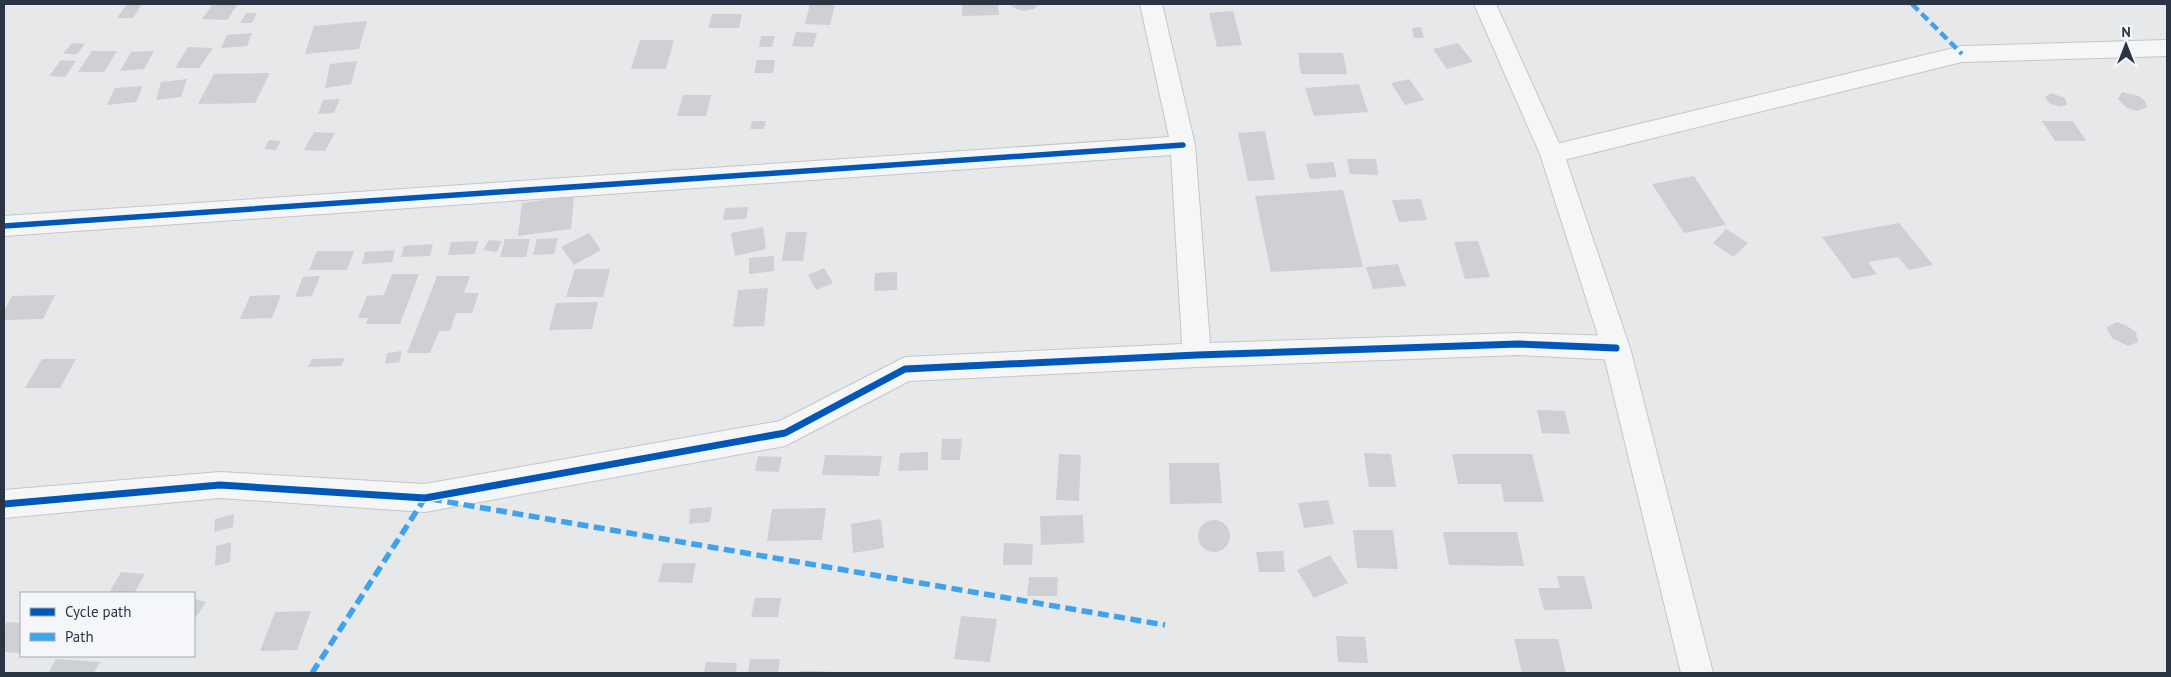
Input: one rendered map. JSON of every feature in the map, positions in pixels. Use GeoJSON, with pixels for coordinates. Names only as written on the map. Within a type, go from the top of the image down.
{"type":"FeatureCollection","features":[{"type":"Feature","properties":{"kind":"street"},"geometry":{"type":"LineString","coordinates":[[1151,4],[1182,145],[1197,355]]}},
{"type":"Feature","properties":{"kind":"street"},"geometry":{"type":"LineString","coordinates":[[1485,4],[1552,154],[1616,348],[1697,673]]}},
{"type":"Feature","properties":{"kind":"street"},"geometry":{"type":"LineString","coordinates":[[1552,154],[1962,54],[2167,48]]}},
{"type":"Feature","properties":{"kind":"street"},"geometry":{"type":"LineString","coordinates":[[4,226],[1182,145]]}},
{"type":"Feature","properties":{"kind":"street"},"geometry":{"type":"LineString","coordinates":[[4,504],[220,485],[425,498],[785,433],[905,369],[1197,355],[1518,344],[1616,348]]}},
{"type":"Feature","properties":{"kind":"building"},"geometry":{"type":"Polygon","coordinates":[[[127,4],[142,4],[133,18],[117,18],[127,4]]]}},
{"type":"Feature","properties":{"kind":"building"},"geometry":{"type":"Polygon","coordinates":[[[213,4],[238,4],[227,20],[202,19],[213,4]]]}},
{"type":"Feature","properties":{"kind":"building"},"geometry":{"type":"Polygon","coordinates":[[[810,4],[835,4],[830,25],[805,24],[810,4]]]}},
{"type":"Feature","properties":{"kind":"building"},"geometry":{"type":"Polygon","coordinates":[[[962,4],[998,4],[999,15],[962,16],[962,4]]]}},
{"type":"Feature","properties":{"kind":"building"},"geometry":{"type":"Polygon","coordinates":[[[1009,4],[1039,4],[1034,9],[1025,11],[1016,9],[1009,4]]]}},
{"type":"Feature","properties":{"kind":"building"},"geometry":{"type":"Polygon","coordinates":[[[1233,11],[1242,45],[1217,47],[1209,13],[1233,11]]]}},
{"type":"Feature","properties":{"kind":"building"},"geometry":{"type":"Polygon","coordinates":[[[246,13],[257,13],[252,23],[240,23],[246,13]]]}},
{"type":"Feature","properties":{"kind":"building"},"geometry":{"type":"Polygon","coordinates":[[[712,14],[742,14],[739,28],[708,28],[712,14]]]}},
{"type":"Feature","properties":{"kind":"building"},"geometry":{"type":"Polygon","coordinates":[[[367,21],[359,49],[305,54],[314,26],[367,21]]]}},
{"type":"Feature","properties":{"kind":"building"},"geometry":{"type":"Polygon","coordinates":[[[1421,27],[1424,38],[1414,38],[1412,28],[1421,27]]]}},
{"type":"Feature","properties":{"kind":"building"},"geometry":{"type":"Polygon","coordinates":[[[796,32],[817,33],[813,47],[792,46],[796,32]]]}},
{"type":"Feature","properties":{"kind":"building"},"geometry":{"type":"Polygon","coordinates":[[[252,33],[247,46],[221,48],[227,35],[252,33]]]}},
{"type":"Feature","properties":{"kind":"building"},"geometry":{"type":"Polygon","coordinates":[[[761,36],[775,36],[772,47],[759,47],[761,36]]]}},
{"type":"Feature","properties":{"kind":"building"},"geometry":{"type":"Polygon","coordinates":[[[640,40],[674,40],[666,69],[631,69],[640,40]]]}},
{"type":"Feature","properties":{"kind":"building"},"geometry":{"type":"Polygon","coordinates":[[[72,43],[85,44],[77,54],[63,54],[72,43]]]}},
{"type":"Feature","properties":{"kind":"building"},"geometry":{"type":"Polygon","coordinates":[[[1458,43],[1473,62],[1447,69],[1433,49],[1458,43]]]}},
{"type":"Feature","properties":{"kind":"building"},"geometry":{"type":"Polygon","coordinates":[[[188,47],[213,48],[199,68],[175,68],[188,47]]]}},
{"type":"Feature","properties":{"kind":"building"},"geometry":{"type":"Polygon","coordinates":[[[92,51],[117,51],[104,72],[78,72],[92,51]]]}},
{"type":"Feature","properties":{"kind":"building"},"geometry":{"type":"Polygon","coordinates":[[[154,51],[144,69],[120,71],[131,52],[154,51]]]}},
{"type":"Feature","properties":{"kind":"building"},"geometry":{"type":"Polygon","coordinates":[[[1298,53],[1343,53],[1347,74],[1301,74],[1298,53]]]}},
{"type":"Feature","properties":{"kind":"building"},"geometry":{"type":"Polygon","coordinates":[[[61,60],[76,61],[65,77],[49,76],[61,60]]]}},
{"type":"Feature","properties":{"kind":"building"},"geometry":{"type":"Polygon","coordinates":[[[757,60],[775,60],[773,73],[754,73],[757,60]]]}},
{"type":"Feature","properties":{"kind":"building"},"geometry":{"type":"Polygon","coordinates":[[[357,61],[351,84],[325,88],[330,64],[357,61]]]}},
{"type":"Feature","properties":{"kind":"building"},"geometry":{"type":"Polygon","coordinates":[[[270,73],[255,103],[198,104],[214,74],[270,73]]]}},
{"type":"Feature","properties":{"kind":"building"},"geometry":{"type":"Polygon","coordinates":[[[187,79],[181,97],[156,100],[161,82],[187,79]]]}},
{"type":"Feature","properties":{"kind":"building"},"geometry":{"type":"Polygon","coordinates":[[[1409,79],[1424,100],[1405,105],[1391,83],[1409,79]]]}},
{"type":"Feature","properties":{"kind":"building"},"geometry":{"type":"Polygon","coordinates":[[[1359,84],[1368,112],[1314,116],[1305,88],[1359,84]]]}},
{"type":"Feature","properties":{"kind":"building"},"geometry":{"type":"Polygon","coordinates":[[[143,86],[136,102],[107,105],[115,88],[143,86]]]}},
{"type":"Feature","properties":{"kind":"building"},"geometry":{"type":"Polygon","coordinates":[[[2122,92],[2139,96],[2145,101],[2147,107],[2137,111],[2127,108],[2118,99],[2122,92]]]}},
{"type":"Feature","properties":{"kind":"building"},"geometry":{"type":"Polygon","coordinates":[[[2051,93],[2065,98],[2067,105],[2059,107],[2049,103],[2045,97],[2051,93]]]}},
{"type":"Feature","properties":{"kind":"building"},"geometry":{"type":"Polygon","coordinates":[[[683,95],[711,95],[706,116],[677,116],[683,95]]]}},
{"type":"Feature","properties":{"kind":"building"},"geometry":{"type":"Polygon","coordinates":[[[340,99],[334,113],[318,114],[323,100],[340,99]]]}},
{"type":"Feature","properties":{"kind":"building"},"geometry":{"type":"Polygon","coordinates":[[[752,121],[766,121],[764,129],[750,129],[752,121]]]}},
{"type":"Feature","properties":{"kind":"building"},"geometry":{"type":"Polygon","coordinates":[[[2042,121],[2073,121],[2086,141],[2055,141],[2042,121]]]}},
{"type":"Feature","properties":{"kind":"building"},"geometry":{"type":"Polygon","coordinates":[[[1265,131],[1275,180],[1248,181],[1238,133],[1265,131]]]}},
{"type":"Feature","properties":{"kind":"building"},"geometry":{"type":"Polygon","coordinates":[[[314,132],[335,133],[325,151],[304,150],[314,132]]]}},
{"type":"Feature","properties":{"kind":"building"},"geometry":{"type":"Polygon","coordinates":[[[269,140],[281,141],[276,150],[264,149],[269,140]]]}},
{"type":"Feature","properties":{"kind":"building"},"geometry":{"type":"Polygon","coordinates":[[[1347,159],[1376,159],[1378,175],[1350,174],[1347,159]]]}},
{"type":"Feature","properties":{"kind":"building"},"geometry":{"type":"Polygon","coordinates":[[[1333,162],[1337,177],[1310,179],[1306,164],[1333,162]]]}},
{"type":"Feature","properties":{"kind":"building"},"geometry":{"type":"Polygon","coordinates":[[[1694,176],[1726,225],[1684,233],[1652,184],[1694,176]]]}},
{"type":"Feature","properties":{"kind":"building"},"geometry":{"type":"Polygon","coordinates":[[[1343,190],[1363,267],[1271,272],[1255,196],[1343,190]]]}},
{"type":"Feature","properties":{"kind":"building"},"geometry":{"type":"Polygon","coordinates":[[[574,196],[571,229],[518,236],[522,203],[574,196]]]}},
{"type":"Feature","properties":{"kind":"building"},"geometry":{"type":"Polygon","coordinates":[[[1421,199],[1427,220],[1399,222],[1392,200],[1421,199]]]}},
{"type":"Feature","properties":{"kind":"building"},"geometry":{"type":"Polygon","coordinates":[[[748,207],[746,219],[723,220],[725,208],[748,207]]]}},
{"type":"Feature","properties":{"kind":"building"},"geometry":{"type":"Polygon","coordinates":[[[1899,223],[1933,265],[1909,270],[1898,257],[1868,262],[1877,274],[1853,279],[1822,237],[1899,223]]]}},
{"type":"Feature","properties":{"kind":"building"},"geometry":{"type":"Polygon","coordinates":[[[763,227],[766,249],[735,256],[731,233],[763,227]]]}},
{"type":"Feature","properties":{"kind":"building"},"geometry":{"type":"Polygon","coordinates":[[[1726,229],[1748,243],[1733,257],[1713,243],[1726,229]]]}},
{"type":"Feature","properties":{"kind":"building"},"geometry":{"type":"Polygon","coordinates":[[[786,232],[807,232],[803,261],[782,261],[786,232]]]}},
{"type":"Feature","properties":{"kind":"building"},"geometry":{"type":"Polygon","coordinates":[[[589,233],[601,250],[574,265],[561,247],[589,233]]]}},
{"type":"Feature","properties":{"kind":"building"},"geometry":{"type":"Polygon","coordinates":[[[558,238],[554,254],[533,255],[537,239],[558,238]]]}},
{"type":"Feature","properties":{"kind":"building"},"geometry":{"type":"Polygon","coordinates":[[[505,239],[530,239],[526,257],[500,257],[505,239]]]}},
{"type":"Feature","properties":{"kind":"building"},"geometry":{"type":"Polygon","coordinates":[[[489,240],[502,241],[497,252],[483,250],[489,240]]]}},
{"type":"Feature","properties":{"kind":"building"},"geometry":{"type":"Polygon","coordinates":[[[478,241],[475,254],[448,255],[451,242],[478,241]]]}},
{"type":"Feature","properties":{"kind":"building"},"geometry":{"type":"Polygon","coordinates":[[[1478,241],[1490,277],[1465,279],[1454,242],[1478,241]]]}},
{"type":"Feature","properties":{"kind":"building"},"geometry":{"type":"Polygon","coordinates":[[[433,244],[430,256],[401,257],[404,246],[433,244]]]}},
{"type":"Feature","properties":{"kind":"building"},"geometry":{"type":"Polygon","coordinates":[[[395,250],[392,262],[362,264],[365,252],[395,250]]]}},
{"type":"Feature","properties":{"kind":"building"},"geometry":{"type":"Polygon","coordinates":[[[317,251],[354,251],[347,270],[309,270],[317,251]]]}},
{"type":"Feature","properties":{"kind":"building"},"geometry":{"type":"Polygon","coordinates":[[[774,256],[774,271],[749,274],[749,258],[774,256]]]}},
{"type":"Feature","properties":{"kind":"building"},"geometry":{"type":"Polygon","coordinates":[[[1398,264],[1406,286],[1373,289],[1366,267],[1398,264]]]}},
{"type":"Feature","properties":{"kind":"building"},"geometry":{"type":"Polygon","coordinates":[[[824,268],[833,283],[816,290],[808,275],[824,268]]]}},
{"type":"Feature","properties":{"kind":"building"},"geometry":{"type":"Polygon","coordinates":[[[575,269],[610,269],[603,297],[566,297],[575,269]]]}},
{"type":"Feature","properties":{"kind":"building"},"geometry":{"type":"Polygon","coordinates":[[[897,272],[897,290],[874,291],[875,273],[897,272]]]}},
{"type":"Feature","properties":{"kind":"building"},"geometry":{"type":"Polygon","coordinates":[[[392,274],[419,274],[400,324],[366,324],[368,318],[358,318],[367,296],[384,295],[392,274]]]}},
{"type":"Feature","properties":{"kind":"building"},"geometry":{"type":"Polygon","coordinates":[[[320,276],[312,296],[295,297],[303,277],[320,276]]]}},
{"type":"Feature","properties":{"kind":"building"},"geometry":{"type":"Polygon","coordinates":[[[437,276],[470,276],[464,293],[479,293],[472,313],[456,313],[450,331],[439,331],[430,353],[407,353],[437,276]]]}},
{"type":"Feature","properties":{"kind":"building"},"geometry":{"type":"Polygon","coordinates":[[[768,288],[764,326],[733,327],[738,290],[768,288]]]}},
{"type":"Feature","properties":{"kind":"building"},"geometry":{"type":"Polygon","coordinates":[[[55,295],[43,319],[4,320],[4,311],[12,296],[55,295]]]}},
{"type":"Feature","properties":{"kind":"building"},"geometry":{"type":"Polygon","coordinates":[[[281,295],[272,318],[240,319],[250,296],[281,295]]]}},
{"type":"Feature","properties":{"kind":"building"},"geometry":{"type":"Polygon","coordinates":[[[598,302],[592,329],[549,330],[556,303],[598,302]]]}},
{"type":"Feature","properties":{"kind":"building"},"geometry":{"type":"Polygon","coordinates":[[[2117,322],[2136,332],[2138,342],[2128,346],[2112,338],[2107,327],[2117,322]]]}},
{"type":"Feature","properties":{"kind":"building"},"geometry":{"type":"Polygon","coordinates":[[[402,351],[399,362],[385,364],[387,353],[402,351]]]}},
{"type":"Feature","properties":{"kind":"building"},"geometry":{"type":"Polygon","coordinates":[[[345,358],[341,366],[308,367],[312,359],[345,358]]]}},
{"type":"Feature","properties":{"kind":"building"},"geometry":{"type":"Polygon","coordinates":[[[42,359],[76,359],[60,388],[25,388],[42,359]]]}},
{"type":"Feature","properties":{"kind":"building"},"geometry":{"type":"Polygon","coordinates":[[[1537,410],[1565,411],[1570,434],[1542,433],[1537,410]]]}},
{"type":"Feature","properties":{"kind":"building"},"geometry":{"type":"Polygon","coordinates":[[[942,439],[962,439],[960,460],[941,460],[942,439]]]}},
{"type":"Feature","properties":{"kind":"building"},"geometry":{"type":"Polygon","coordinates":[[[928,452],[928,470],[898,471],[900,453],[928,452]]]}},
{"type":"Feature","properties":{"kind":"building"},"geometry":{"type":"Polygon","coordinates":[[[1364,453],[1391,454],[1396,487],[1369,487],[1364,453]]]}},
{"type":"Feature","properties":{"kind":"building"},"geometry":{"type":"Polygon","coordinates":[[[1059,454],[1081,455],[1079,501],[1056,500],[1059,454]]]}},
{"type":"Feature","properties":{"kind":"building"},"geometry":{"type":"Polygon","coordinates":[[[1452,454],[1532,454],[1544,502],[1504,502],[1501,484],[1458,484],[1452,454]]]}},
{"type":"Feature","properties":{"kind":"building"},"geometry":{"type":"Polygon","coordinates":[[[825,455],[882,456],[879,476],[822,475],[825,455]]]}},
{"type":"Feature","properties":{"kind":"building"},"geometry":{"type":"Polygon","coordinates":[[[758,456],[782,457],[779,472],[755,471],[758,456]]]}},
{"type":"Feature","properties":{"kind":"building"},"geometry":{"type":"Polygon","coordinates":[[[1169,463],[1219,463],[1222,503],[1170,504],[1169,463]]]}},
{"type":"Feature","properties":{"kind":"building"},"geometry":{"type":"Polygon","coordinates":[[[1328,500],[1334,524],[1304,528],[1298,503],[1328,500]]]}},
{"type":"Feature","properties":{"kind":"building"},"geometry":{"type":"Polygon","coordinates":[[[712,507],[710,522],[689,524],[690,509],[712,507]]]}},
{"type":"Feature","properties":{"kind":"building"},"geometry":{"type":"Polygon","coordinates":[[[826,508],[822,540],[767,541],[772,509],[826,508]]]}},
{"type":"Feature","properties":{"kind":"building"},"geometry":{"type":"Polygon","coordinates":[[[234,514],[233,527],[214,532],[215,519],[234,514]]]}},
{"type":"Feature","properties":{"kind":"building"},"geometry":{"type":"Polygon","coordinates":[[[1083,515],[1084,543],[1041,545],[1040,516],[1083,515]]]}},
{"type":"Feature","properties":{"kind":"building"},"geometry":{"type":"Polygon","coordinates":[[[881,519],[884,548],[853,553],[851,524],[881,519]]]}},
{"type":"Feature","properties":{"kind":"building"},"geometry":{"type":"Polygon","coordinates":[[[1214,520],[1226,524],[1230,536],[1226,548],[1214,552],[1202,548],[1198,536],[1202,524],[1214,520]]]}},
{"type":"Feature","properties":{"kind":"building"},"geometry":{"type":"Polygon","coordinates":[[[1353,530],[1393,530],[1398,569],[1357,568],[1353,530]]]}},
{"type":"Feature","properties":{"kind":"building"},"geometry":{"type":"Polygon","coordinates":[[[1443,532],[1517,532],[1524,566],[1449,565],[1443,532]]]}},
{"type":"Feature","properties":{"kind":"building"},"geometry":{"type":"Polygon","coordinates":[[[231,542],[230,562],[215,566],[216,546],[231,542]]]}},
{"type":"Feature","properties":{"kind":"building"},"geometry":{"type":"Polygon","coordinates":[[[1004,543],[1033,544],[1032,565],[1003,565],[1004,543]]]}},
{"type":"Feature","properties":{"kind":"building"},"geometry":{"type":"Polygon","coordinates":[[[1283,551],[1285,572],[1259,572],[1256,552],[1283,551]]]}},
{"type":"Feature","properties":{"kind":"building"},"geometry":{"type":"Polygon","coordinates":[[[1330,555],[1348,583],[1314,598],[1297,570],[1330,555]]]}},
{"type":"Feature","properties":{"kind":"building"},"geometry":{"type":"Polygon","coordinates":[[[663,563],[696,563],[692,583],[658,582],[663,563]]]}},
{"type":"Feature","properties":{"kind":"building"},"geometry":{"type":"Polygon","coordinates":[[[121,572],[145,574],[135,592],[110,592],[121,572]]]}},
{"type":"Feature","properties":{"kind":"building"},"geometry":{"type":"Polygon","coordinates":[[[1557,576],[1584,576],[1593,609],[1544,610],[1538,588],[1560,588],[1557,576]]]}},
{"type":"Feature","properties":{"kind":"building"},"geometry":{"type":"Polygon","coordinates":[[[1029,577],[1058,577],[1057,596],[1027,596],[1029,577]]]}},
{"type":"Feature","properties":{"kind":"building"},"geometry":{"type":"Polygon","coordinates":[[[755,598],[781,598],[778,617],[751,617],[755,598]]]}},
{"type":"Feature","properties":{"kind":"building"},"geometry":{"type":"Polygon","coordinates":[[[195,599],[206,602],[195,618],[195,599]]]}},
{"type":"Feature","properties":{"kind":"building"},"geometry":{"type":"Polygon","coordinates":[[[311,611],[297,650],[260,651],[275,612],[311,611]]]}},
{"type":"Feature","properties":{"kind":"building"},"geometry":{"type":"Polygon","coordinates":[[[961,616],[997,619],[990,662],[954,659],[961,616]]]}},
{"type":"Feature","properties":{"kind":"building"},"geometry":{"type":"Polygon","coordinates":[[[7,622],[20,623],[20,653],[4,652],[4,628],[7,622]]]}},
{"type":"Feature","properties":{"kind":"building"},"geometry":{"type":"Polygon","coordinates":[[[1336,636],[1365,637],[1368,663],[1338,662],[1336,636]]]}},
{"type":"Feature","properties":{"kind":"building"},"geometry":{"type":"Polygon","coordinates":[[[1514,639],[1558,639],[1566,673],[1522,673],[1514,639]]]}},
{"type":"Feature","properties":{"kind":"building"},"geometry":{"type":"Polygon","coordinates":[[[56,659],[100,662],[94,673],[48,673],[56,659]]]}},
{"type":"Feature","properties":{"kind":"building"},"geometry":{"type":"Polygon","coordinates":[[[750,659],[780,659],[778,673],[748,673],[750,659]]]}},
{"type":"Feature","properties":{"kind":"building"},"geometry":{"type":"Polygon","coordinates":[[[706,662],[737,663],[736,673],[704,673],[706,662]]]}},
{"type":"Feature","properties":{"kind":"building"},"geometry":{"type":"Polygon","coordinates":[[[800,671],[832,671],[799,673],[800,671]]]}},
{"type":"Feature","properties":{"kind":"marked path"},"geometry":{"type":"LineString","coordinates":[[1912,4],[1962,54]]}},
{"type":"Feature","properties":{"kind":"marked path"},"geometry":{"type":"LineString","coordinates":[[312,673],[425,498],[1165,625]]}},
{"type":"Feature","properties":{"kind":"cycle path"},"geometry":{"type":"LineString","coordinates":[[4,226],[1183,145]]}},
{"type":"Feature","properties":{"kind":"cycle path"},"geometry":{"type":"LineString","coordinates":[[4,504],[220,485],[425,498],[785,433],[905,369],[1197,355],[1518,344],[1616,348]]}}]}
